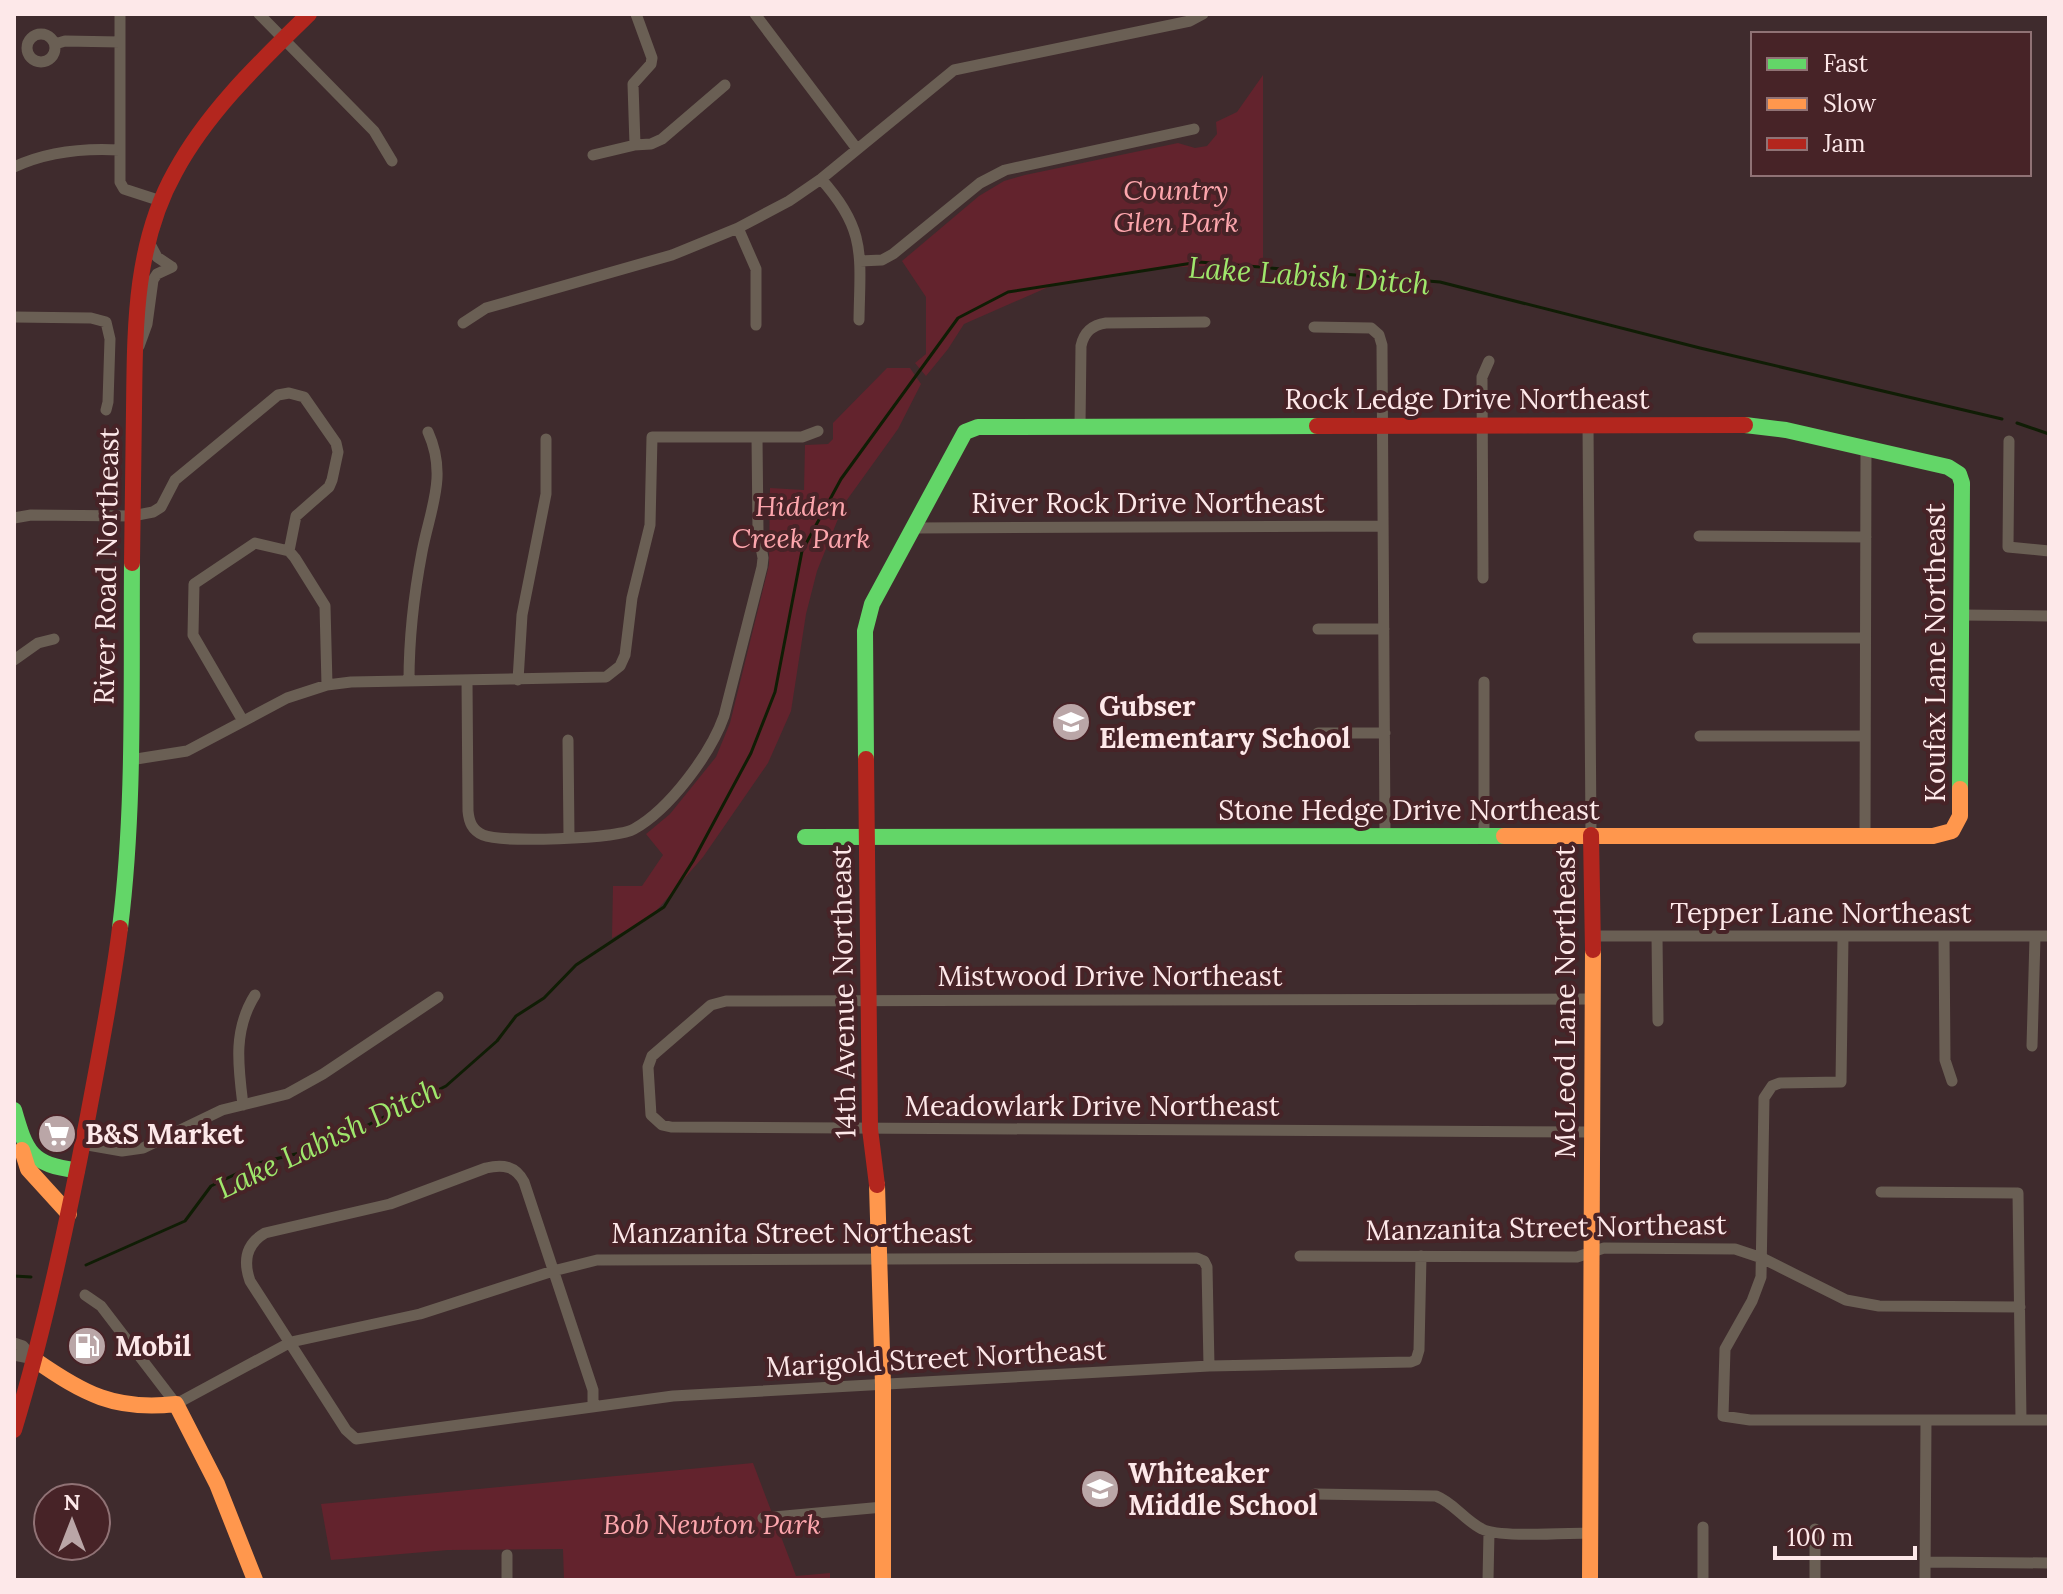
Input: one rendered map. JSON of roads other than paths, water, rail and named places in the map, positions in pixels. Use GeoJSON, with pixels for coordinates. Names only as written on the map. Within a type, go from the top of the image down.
{"type":"FeatureCollection","features":[{"type":"Feature","properties":{"kind":"street"},"geometry":{"type":"LineString","coordinates":[[120,14],[121,186],[161,201]]}},
{"type":"Feature","properties":{"kind":"street"},"geometry":{"type":"LineString","coordinates":[[259,14],[374,131],[392,161]]}},
{"type":"Feature","properties":{"kind":"street","name":"River Road Northeast"},"geometry":{"type":"LineString","coordinates":[[14,1430],[35,1360],[69,1214],[112,990],[124,895],[130,760],[134,356],[137,304],[148,241],[175,170],[208,121],[309,14]]}},
{"type":"Feature","properties":{"kind":"street"},"geometry":{"type":"LineString","coordinates":[[634,145],[633,84],[651,64],[652,58],[636,14]]}},
{"type":"Feature","properties":{"kind":"street"},"geometry":{"type":"LineString","coordinates":[[755,14],[857,149]]}},
{"type":"Feature","properties":{"kind":"street"},"geometry":{"type":"LineString","coordinates":[[463,323],[486,308],[672,255],[738,228],[789,201],[821,179],[954,70],[1190,21],[1203,14]]}},
{"type":"Feature","properties":{"kind":"street"},"geometry":{"type":"LineString","coordinates":[[55,44],[65,41],[120,42]]}},
{"type":"Feature","properties":{"kind":"street"},"geometry":{"type":"LineString","coordinates":[[593,155],[662,139],[725,85]]}},
{"type":"Feature","properties":{"kind":"street"},"geometry":{"type":"LineString","coordinates":[[860,261],[882,260],[893,254],[980,183],[999,173],[1194,129]]}},
{"type":"Feature","properties":{"kind":"street"},"geometry":{"type":"LineString","coordinates":[[14,167],[37,158],[70,152],[120,150]]}},
{"type":"Feature","properties":{"kind":"street"},"geometry":{"type":"LineString","coordinates":[[821,179],[852,221],[858,235],[859,320]]}},
{"type":"Feature","properties":{"kind":"street"},"geometry":{"type":"LineString","coordinates":[[738,228],[756,269],[756,325]]}},
{"type":"Feature","properties":{"kind":"street"},"geometry":{"type":"LineString","coordinates":[[134,356],[147,324],[153,280],[157,274],[172,267],[157,257],[148,241]]}},
{"type":"Feature","properties":{"kind":"street"},"geometry":{"type":"LineString","coordinates":[[14,317],[91,318],[106,322],[110,339],[106,410]]}},
{"type":"Feature","properties":{"kind":"street"},"geometry":{"type":"LineString","coordinates":[[1080,426],[1081,346],[1082,338],[1091,328],[1106,323],[1205,322]]}},
{"type":"Feature","properties":{"kind":"street"},"geometry":{"type":"LineString","coordinates":[[1314,327],[1371,328],[1379,335],[1382,345],[1385,836]]}},
{"type":"Feature","properties":{"kind":"street"},"geometry":{"type":"LineString","coordinates":[[1483,578],[1482,377],[1489,361]]}},
{"type":"Feature","properties":{"kind":"street"},"geometry":{"type":"LineString","coordinates":[[14,518],[31,515],[132,516],[161,507],[175,480],[278,395],[289,393],[304,397],[336,443],[338,452],[329,487],[296,516],[289,551]]}},
{"type":"Feature","properties":{"kind":"street","name":"Rock Ledge Drive Northeast"},"geometry":{"type":"LineString","coordinates":[[968,429],[1588,424],[1760,426],[1948,467],[1959,474]]}},
{"type":"Feature","properties":{"kind":"street","name":"McLeod Lane Northeast"},"geometry":{"type":"LineString","coordinates":[[1588,424],[1593,936],[1590,1580]]}},
{"type":"Feature","properties":{"kind":"street","name":"14th Avenue Northeast"},"geometry":{"type":"LineString","coordinates":[[883,1580],[880,1258],[877,1172],[870,1129],[866,621],[872,604],[968,429]]}},
{"type":"Feature","properties":{"kind":"street"},"geometry":{"type":"LineString","coordinates":[[130,760],[187,751],[287,698],[327,685],[606,677],[620,666],[651,515],[652,437],[802,437],[818,431]]}},
{"type":"Feature","properties":{"kind":"street"},"geometry":{"type":"LineString","coordinates":[[409,681],[409,653],[419,568],[437,491],[437,452],[428,432]]}},
{"type":"Feature","properties":{"kind":"street"},"geometry":{"type":"LineString","coordinates":[[467,680],[468,811],[474,830],[496,838],[606,837],[632,830],[655,812],[715,738],[724,716],[762,567],[758,531],[757,437]]}},
{"type":"Feature","properties":{"kind":"street"},"geometry":{"type":"LineString","coordinates":[[518,680],[522,615],[546,494],[546,439]]}},
{"type":"Feature","properties":{"kind":"street"},"geometry":{"type":"LineString","coordinates":[[2009,441],[2008,547],[2049,551]]}},
{"type":"Feature","properties":{"kind":"street"},"geometry":{"type":"LineString","coordinates":[[1865,836],[1866,448]]}},
{"type":"Feature","properties":{"kind":"street","name":"Koufax Lane Northeast"},"geometry":{"type":"LineString","coordinates":[[1952,831],[1960,816],[1962,483],[1959,474]]}},
{"type":"Feature","properties":{"kind":"street","name":"River Rock Drive Northeast"},"geometry":{"type":"LineString","coordinates":[[913,528],[1383,526]]}},
{"type":"Feature","properties":{"kind":"street"},"geometry":{"type":"LineString","coordinates":[[1699,536],[1866,537]]}},
{"type":"Feature","properties":{"kind":"street"},"geometry":{"type":"LineString","coordinates":[[243,721],[193,635],[194,584],[255,543],[289,551],[325,606],[327,685]]}},
{"type":"Feature","properties":{"kind":"street"},"geometry":{"type":"LineString","coordinates":[[1962,615],[2049,616]]}},
{"type":"Feature","properties":{"kind":"street"},"geometry":{"type":"LineString","coordinates":[[1318,629],[1384,629]]}},
{"type":"Feature","properties":{"kind":"street"},"geometry":{"type":"LineString","coordinates":[[1698,638],[1865,638]]}},
{"type":"Feature","properties":{"kind":"street"},"geometry":{"type":"LineString","coordinates":[[14,660],[38,643],[54,639]]}},
{"type":"Feature","properties":{"kind":"street"},"geometry":{"type":"LineString","coordinates":[[1484,682],[1484,836]]}},
{"type":"Feature","properties":{"kind":"street"},"geometry":{"type":"LineString","coordinates":[[1318,733],[1385,733]]}},
{"type":"Feature","properties":{"kind":"street"},"geometry":{"type":"LineString","coordinates":[[1700,736],[1865,736]]}},
{"type":"Feature","properties":{"kind":"street"},"geometry":{"type":"LineString","coordinates":[[568,740],[569,837]]}},
{"type":"Feature","properties":{"kind":"street","name":"Stone Hedge Drive Northeast"},"geometry":{"type":"LineString","coordinates":[[805,837],[1933,836],[1952,831]]}},
{"type":"Feature","properties":{"kind":"street","name":"Tepper Lane Northeast"},"geometry":{"type":"LineString","coordinates":[[1593,936],[2049,936]]}},
{"type":"Feature","properties":{"kind":"street"},"geometry":{"type":"LineString","coordinates":[[1657,936],[1658,1021]]}},
{"type":"Feature","properties":{"kind":"street"},"geometry":{"type":"LineString","coordinates":[[1843,937],[1841,1082],[1780,1083],[1767,1091],[1764,1098],[1762,1258],[1757,1291],[1725,1349],[1723,1416],[1750,1420],[2049,1420]]}},
{"type":"Feature","properties":{"kind":"street"},"geometry":{"type":"LineString","coordinates":[[1944,937],[1945,1060],[1952,1081]]}},
{"type":"Feature","properties":{"kind":"street"},"geometry":{"type":"LineString","coordinates":[[2032,1046],[2035,937]]}},
{"type":"Feature","properties":{"kind":"street"},"geometry":{"type":"LineString","coordinates":[[243,1105],[239,1039],[242,1015],[255,995]]}},
{"type":"Feature","properties":{"kind":"street"},"geometry":{"type":"LineString","coordinates":[[82,1144],[122,1151],[143,1148],[169,1138],[199,1119],[276,1098],[302,1087],[438,997]]}},
{"type":"Feature","properties":{"kind":"street","name":"Mistwood Drive Northeast"},"geometry":{"type":"LineString","coordinates":[[649,1061],[718,1002],[1592,999]]}},
{"type":"Feature","properties":{"kind":"street","name":"Meadowlark Drive Northeast"},"geometry":{"type":"LineString","coordinates":[[649,1061],[650,1108],[656,1121],[662,1125],[870,1129],[1592,1132]]}},
{"type":"Feature","properties":{"kind":"street"},"geometry":{"type":"LineString","coordinates":[[14,1110],[23,1141],[34,1160],[40,1164],[77,1170]]}},
{"type":"Feature","properties":{"kind":"street"},"geometry":{"type":"LineString","coordinates":[[23,1141],[21,1155],[27,1167],[69,1214]]}},
{"type":"Feature","properties":{"kind":"street"},"geometry":{"type":"LineString","coordinates":[[291,1342],[250,1281],[246,1258],[256,1239],[265,1233],[390,1204],[486,1168],[510,1167],[517,1170],[524,1182],[593,1390],[593,1405]]}},
{"type":"Feature","properties":{"kind":"street"},"geometry":{"type":"LineString","coordinates":[[1881,1192],[2018,1193],[2021,1420]]}},
{"type":"Feature","properties":{"kind":"street","name":"Manzanita Street Northeast"},"geometry":{"type":"LineString","coordinates":[[1300,1256],[1577,1257],[1604,1248],[1735,1249],[1762,1258],[1860,1304],[2020,1307]]}},
{"type":"Feature","properties":{"kind":"street","name":"Marigold Street Northeast"},"geometry":{"type":"LineString","coordinates":[[291,1342],[346,1430],[356,1439],[650,1398],[1209,1366],[1405,1363],[1416,1360],[1419,1350],[1421,1256]]}},
{"type":"Feature","properties":{"kind":"street","name":"Manzanita Street Northeast"},"geometry":{"type":"LineString","coordinates":[[35,1360],[82,1391],[109,1403],[134,1408],[176,1404],[291,1342],[420,1314],[553,1271],[610,1259],[1188,1258],[1204,1261],[1208,1278],[1209,1366]]}},
{"type":"Feature","properties":{"kind":"street"},"geometry":{"type":"LineString","coordinates":[[85,1295],[101,1306],[176,1404],[217,1484],[255,1580]]}},
{"type":"Feature","properties":{"kind":"street"},"geometry":{"type":"LineString","coordinates":[[14,1343],[23,1346],[35,1360]]}},
{"type":"Feature","properties":{"kind":"street"},"geometry":{"type":"LineString","coordinates":[[14,1355],[35,1360]]}},
{"type":"Feature","properties":{"kind":"street"},"geometry":{"type":"LineString","coordinates":[[1925,1580],[1926,1420]]}},
{"type":"Feature","properties":{"kind":"street"},"geometry":{"type":"LineString","coordinates":[[1315,1494],[1436,1496],[1445,1499],[1471,1523],[1489,1532],[1590,1533]]}},
{"type":"Feature","properties":{"kind":"street"},"geometry":{"type":"LineString","coordinates":[[763,1518],[883,1507]]}},
{"type":"Feature","properties":{"kind":"street"},"geometry":{"type":"LineString","coordinates":[[1703,1527],[1703,1580]]}},
{"type":"Feature","properties":{"kind":"street"},"geometry":{"type":"LineString","coordinates":[[1815,1529],[1815,1580]]}},
{"type":"Feature","properties":{"kind":"street"},"geometry":{"type":"LineString","coordinates":[[1488,1580],[1489,1532]]}},
{"type":"Feature","properties":{"kind":"street"},"geometry":{"type":"LineString","coordinates":[[507,1555],[507,1580]]}},
{"type":"Feature","properties":{"kind":"street"},"geometry":{"type":"LineString","coordinates":[[1925,1562],[2049,1563]]}},
{"type":"Feature","properties":{"kind":"waterway","name":"Lake Labish Ditch"},"geometry":{"type":"LineString","coordinates":[[86,1265],[185,1221],[211,1186],[259,1163],[324,1147],[446,1086],[497,1041],[516,1016],[544,998],[576,965],[664,907],[693,861],[751,753],[775,692],[802,551],[841,479],[958,318],[1008,292],[1199,262],[1440,282],[1700,348],[2002,419]]}},
{"type":"Feature","properties":{"kind":"waterway","name":"Lake Labish Ditch"},"geometry":{"type":"LineString","coordinates":[[2017,423],[2049,434]]}},
{"type":"Feature","properties":{"kind":"waterway","name":"Lake Labish Ditch"},"geometry":{"type":"LineString","coordinates":[[14,1276],[31,1277]]}},
{"type":"Feature","properties":{"kind":"place","name":"Gubser Elementary School"},"geometry":{"type":"Point","coordinates":[1071,722]}},
{"type":"Feature","properties":{"kind":"place","name":"B&S Market"},"geometry":{"type":"Point","coordinates":[57,1134]}},
{"type":"Feature","properties":{"kind":"place","name":"Mobil"},"geometry":{"type":"Point","coordinates":[87,1346]}},
{"type":"Feature","properties":{"kind":"place","name":"Whiteaker Middle School"},"geometry":{"type":"Point","coordinates":[1100,1489]}},
{"type":"Feature","properties":{"kind":"park label","name":"Country Glen Park"},"geometry":{"type":"Point","coordinates":[1176,206]}},
{"type":"Feature","properties":{"kind":"park label","name":"Hidden Creek Park"},"geometry":{"type":"Point","coordinates":[801,522]}},
{"type":"Feature","properties":{"kind":"park label","name":"Bob Newton Park"},"geometry":{"type":"Point","coordinates":[712,1524]}}]}
